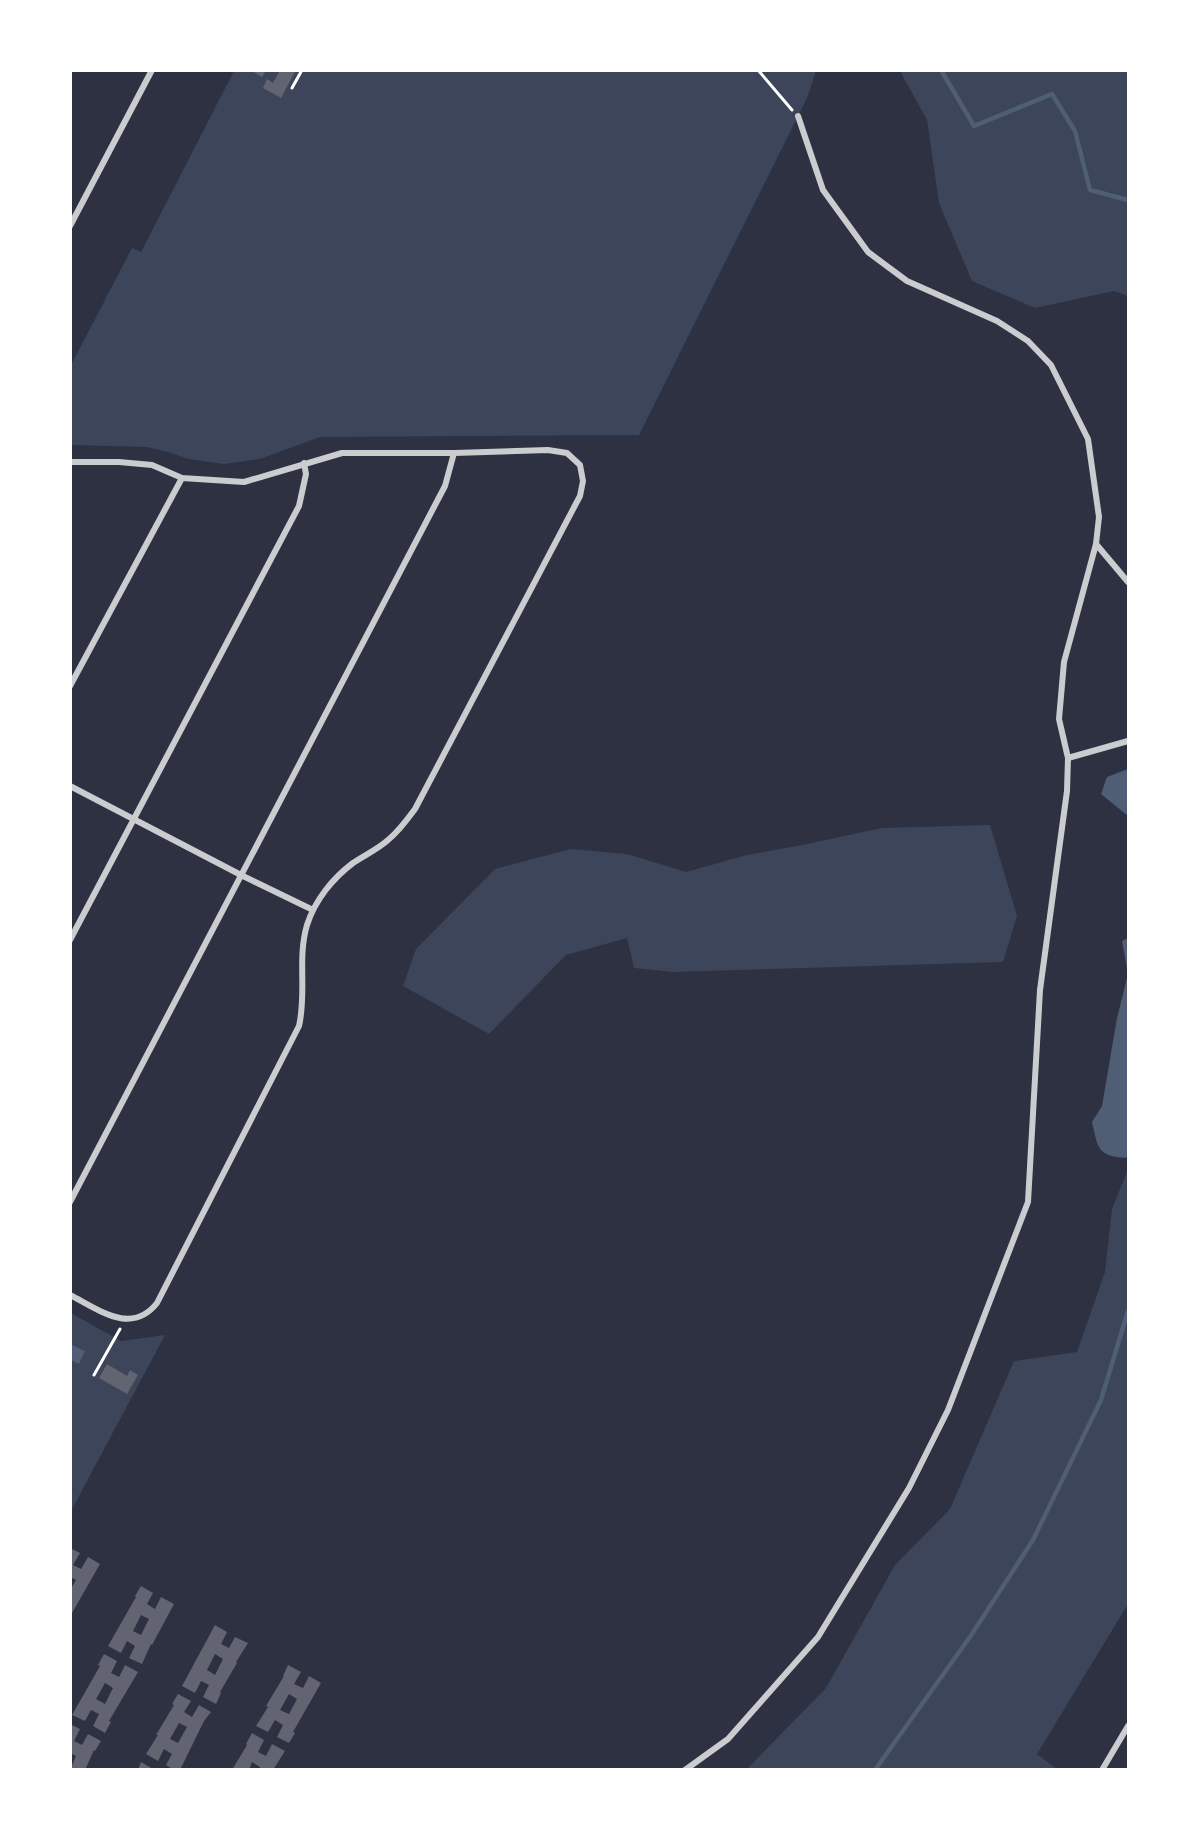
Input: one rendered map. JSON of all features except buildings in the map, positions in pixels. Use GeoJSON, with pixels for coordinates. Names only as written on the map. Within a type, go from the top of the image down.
{"type":"FeatureCollection","features":[{"type":"Feature","properties":{"kind":"street"},"geometry":{"type":"LineString","coordinates":[[70,226],[152,70]]}},
{"type":"Feature","properties":{"kind":"street"},"geometry":{"type":"LineString","coordinates":[[685,1770],[729,1739],[818,1637],[909,1488],[948,1410],[1028,1202],[1040,990],[1065,812],[1068,758],[1059,719],[1064,662],[1096,544],[1099,517],[1088,439],[1051,365],[1028,341],[997,321],[907,281],[868,252],[824,190],[798,116]]}},
{"type":"Feature","properties":{"kind":"street"},"geometry":{"type":"LineString","coordinates":[[70,462],[152,465],[182,478],[244,482],[342,453],[548,450],[567,453],[580,465],[583,481],[580,496],[416,809],[389,840],[339,874],[326,889],[314,910],[303,943],[302,1012],[293,1040],[157,1303],[144,1315],[125,1319],[110,1316],[70,1295]]}},
{"type":"Feature","properties":{"kind":"street"},"geometry":{"type":"LineString","coordinates":[[70,1202],[445,486],[454,453]]}},
{"type":"Feature","properties":{"kind":"street"},"geometry":{"type":"LineString","coordinates":[[70,940],[299,506],[306,474],[304,463]]}},
{"type":"Feature","properties":{"kind":"street"},"geometry":{"type":"LineString","coordinates":[[70,686],[182,478]]}},
{"type":"Feature","properties":{"kind":"street"},"geometry":{"type":"LineString","coordinates":[[1096,544],[1128,582]]}},
{"type":"Feature","properties":{"kind":"street"},"geometry":{"type":"LineString","coordinates":[[1068,758],[1128,741]]}},
{"type":"Feature","properties":{"kind":"street"},"geometry":{"type":"LineString","coordinates":[[70,786],[241,875],[314,910]]}},
{"type":"Feature","properties":{"kind":"street"},"geometry":{"type":"LineString","coordinates":[[1102,1770],[1128,1726]]}},
{"type":"Feature","properties":{"kind":"path"},"geometry":{"type":"LineString","coordinates":[[292,88],[302,70]]}},
{"type":"Feature","properties":{"kind":"path"},"geometry":{"type":"LineString","coordinates":[[758,70],[798,116]]}},
{"type":"Feature","properties":{"kind":"path"},"geometry":{"type":"LineString","coordinates":[[94,1375],[125,1319]]}},
{"type":"Feature","properties":{"kind":"shaded area"},"geometry":{"type":"Polygon","coordinates":[[[234,71],[816,71],[807,98],[639,435],[320,437],[260,459],[224,464],[188,459],[147,447],[71,445],[71,365],[132,248],[141,252],[234,71]]]}},
{"type":"Feature","properties":{"kind":"shaded area"},"geometry":{"type":"Polygon","coordinates":[[[900,71],[1128,71],[1128,296],[1114,291],[1035,308],[972,281],[939,203],[927,120],[900,71]]]}},
{"type":"Feature","properties":{"kind":"shaded area"},"geometry":{"type":"Polygon","coordinates":[[[1128,769],[1128,816],[1101,794],[1107,777],[1128,769]]]}},
{"type":"Feature","properties":{"kind":"shaded area"},"geometry":{"type":"Polygon","coordinates":[[[990,825],[1017,916],[1003,962],[673,972],[634,968],[627,938],[566,955],[489,1034],[403,986],[416,949],[495,869],[571,849],[627,854],[686,872],[747,855],[882,828],[990,825]]]}},
{"type":"Feature","properties":{"kind":"shaded area"},"geometry":{"type":"Polygon","coordinates":[[[1128,938],[1128,974],[1122,941],[1128,938]]]}},
{"type":"Feature","properties":{"kind":"shaded area"},"geometry":{"type":"Polygon","coordinates":[[[1128,974],[1128,1155],[1126,1158],[1109,1155],[1100,1149],[1092,1122],[1102,1106],[1117,1018],[1128,974]]]}},
{"type":"Feature","properties":{"kind":"shaded area"},"geometry":{"type":"Polygon","coordinates":[[[1128,1169],[1128,1604],[1037,1754],[1057,1769],[747,1769],[826,1688],[895,1565],[950,1509],[1014,1361],[1077,1352],[1105,1272],[1112,1209],[1128,1169]]]}},
{"type":"Feature","properties":{"kind":"shaded area"},"geometry":{"type":"Polygon","coordinates":[[[71,1313],[121,1341],[165,1335],[71,1511],[71,1313]]]}},
{"type":"Feature","properties":{"kind":"shaded area"},"geometry":{"type":"Polygon","coordinates":[[[70,1344],[85,1351],[79,1364],[71,1360],[70,1344]]]}},
{"type":"Feature","properties":{"kind":"waterway"},"geometry":{"type":"LineString","coordinates":[[941,70],[974,126],[1052,94],[1075,131],[1090,190],[1128,200]]}},
{"type":"Feature","properties":{"kind":"waterway"},"geometry":{"type":"LineString","coordinates":[[875,1770],[972,1634],[1033,1540],[1101,1400],[1128,1311]]}}]}
